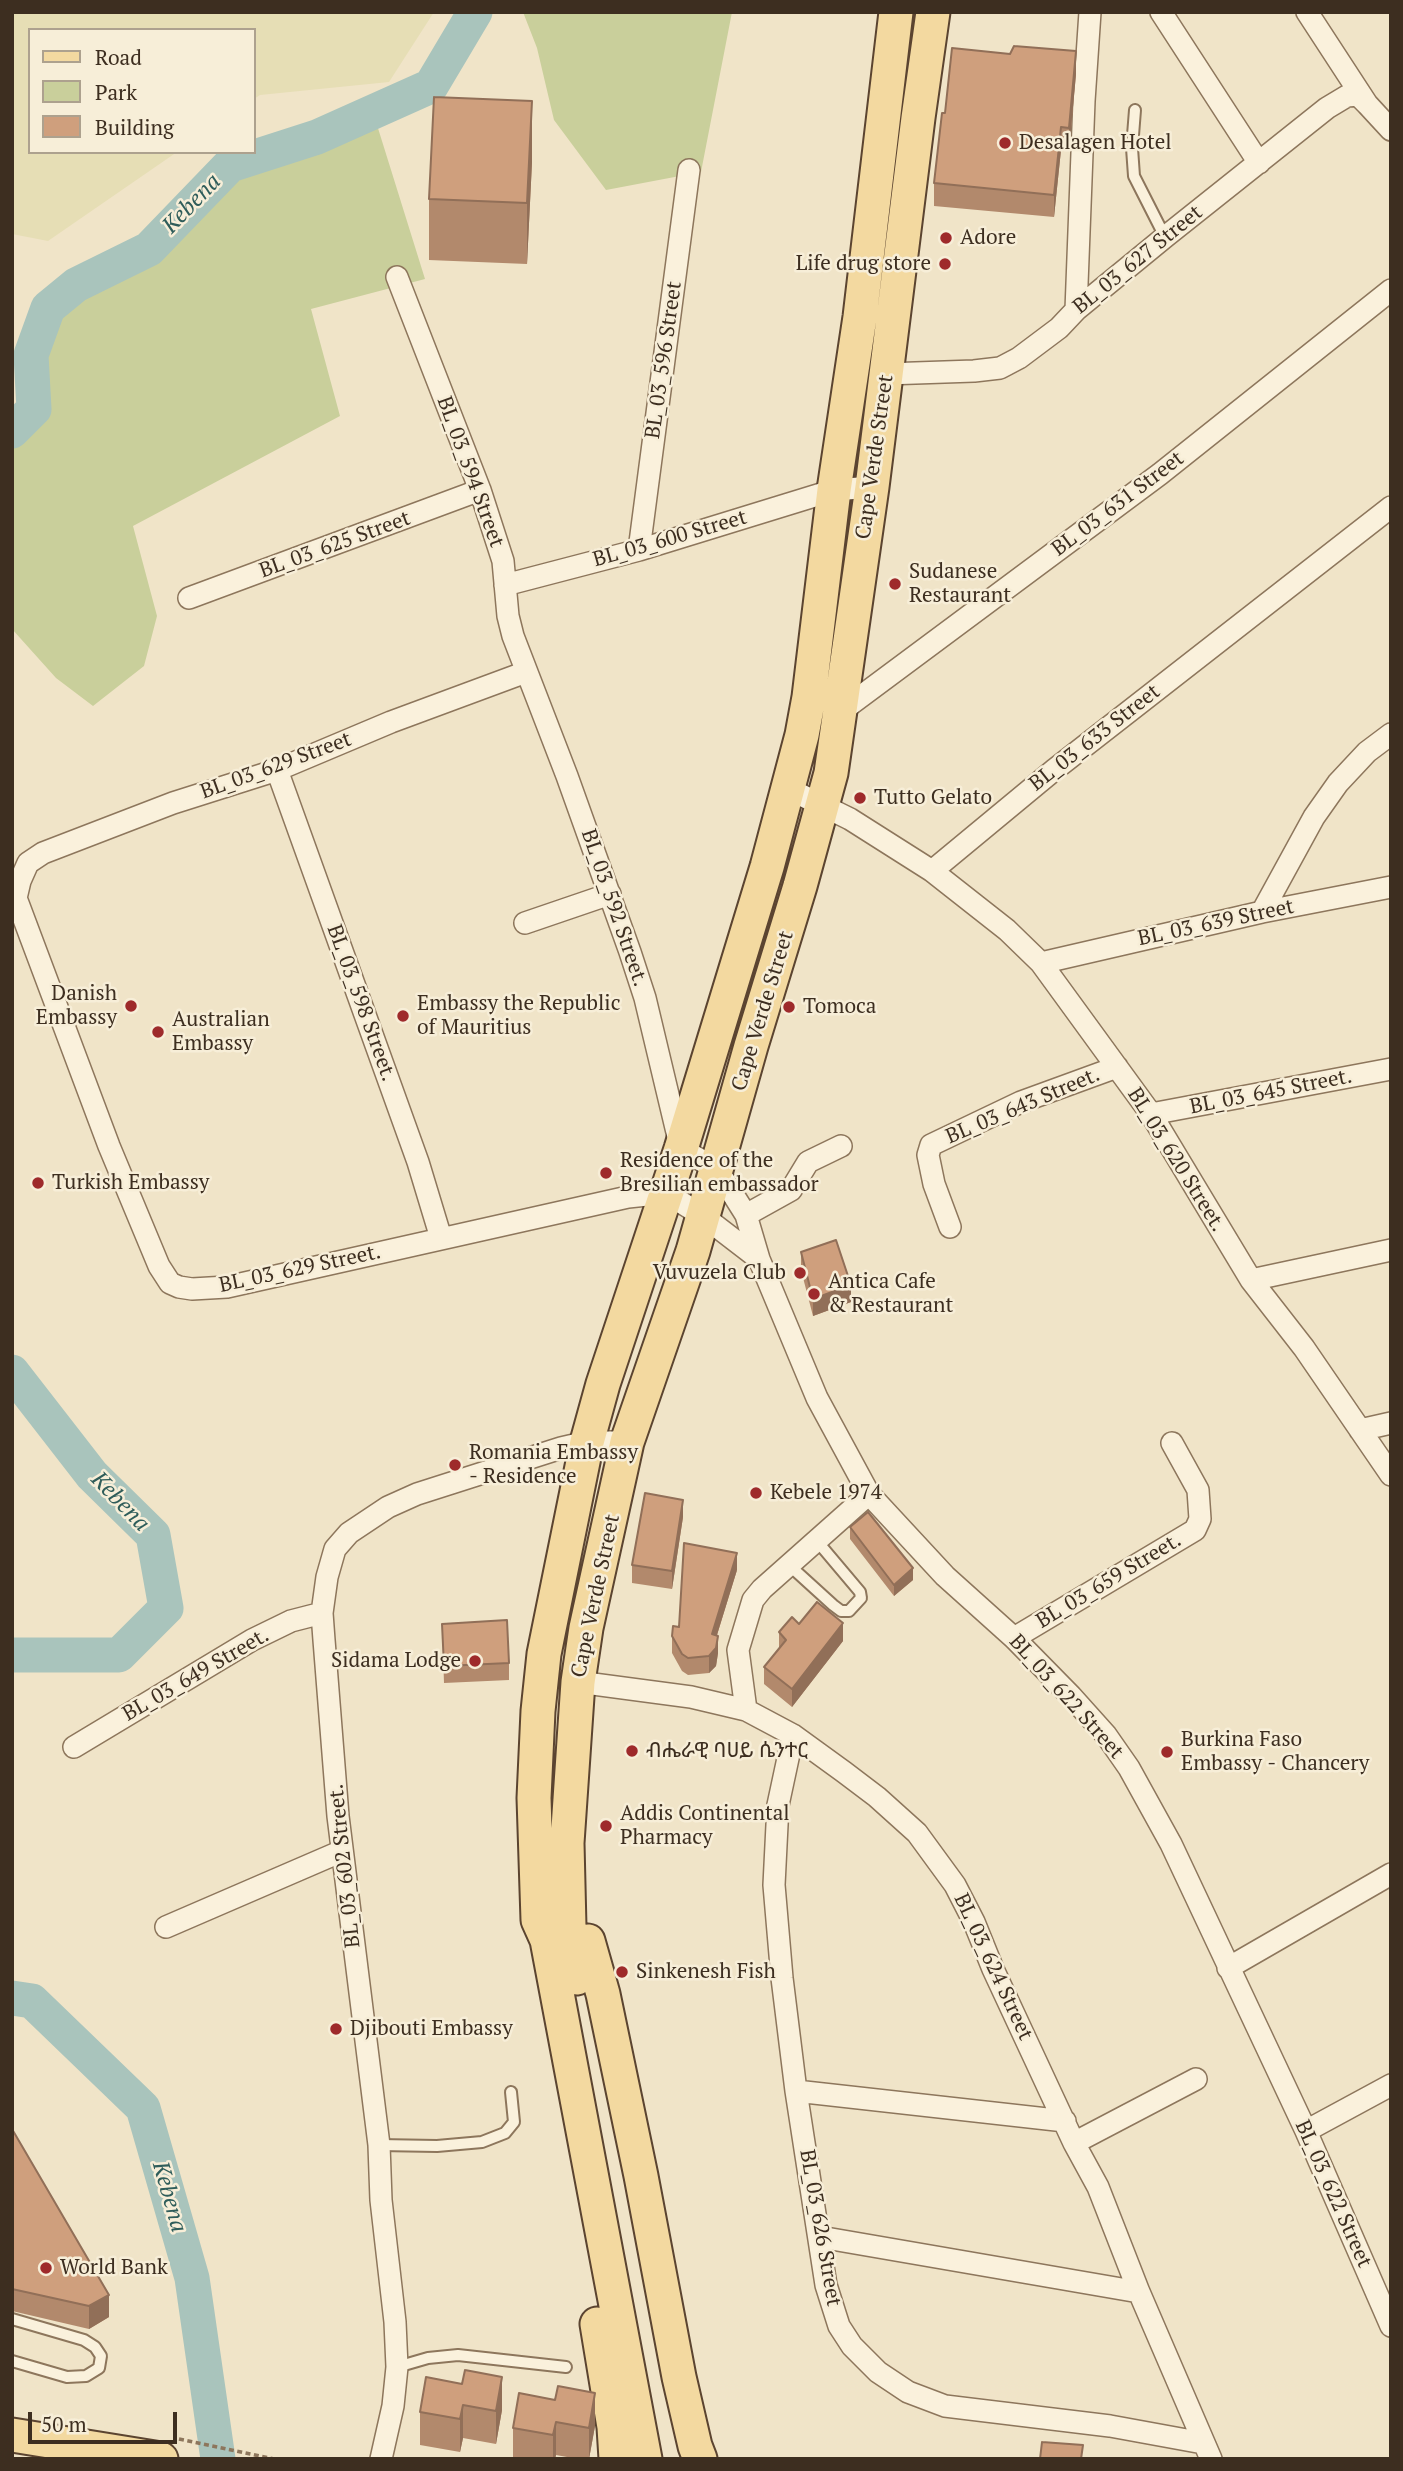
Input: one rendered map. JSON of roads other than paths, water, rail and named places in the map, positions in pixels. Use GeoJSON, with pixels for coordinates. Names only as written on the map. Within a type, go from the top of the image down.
{"type":"FeatureCollection","features":[{"type":"Feature","properties":{"kind":"main road","name":"Cape Verde Street"},"geometry":{"type":"LineString","coordinates":[[573,2012],[538,1920],[534,1798],[544,1654],[587,1442],[603,1384],[681,1149],[789,789],[809,697],[834,490],[860,317],[896,12]]}},
{"type":"Feature","properties":{"kind":"main road","name":"Cape Verde Street"},"geometry":{"type":"LineString","coordinates":[[573,2012],[568,1894],[568,1796],[578,1682],[586,1628],[627,1442],[669,1325],[703,1216],[823,805],[841,712],[933,12]]}},
{"type":"Feature","properties":{"kind":"main road"},"geometry":{"type":"LineString","coordinates":[[568,1894],[586,1934],[603,1994],[642,2176],[679,2377],[700,2459]]}},
{"type":"Feature","properties":{"kind":"main road"},"geometry":{"type":"LineString","coordinates":[[538,1920],[530,1946],[532,1970],[588,2271],[614,2427],[616,2459]]}},
{"type":"Feature","properties":{"kind":"main road"},"geometry":{"type":"LineString","coordinates":[[573,2012],[645,2459]]}},
{"type":"Feature","properties":{"kind":"main road"},"geometry":{"type":"LineString","coordinates":[[573,2012],[667,2459]]}},
{"type":"Feature","properties":{"kind":"main road"},"geometry":{"type":"LineString","coordinates":[[12,2417],[103,2449]]}},
{"type":"Feature","properties":{"kind":"main road"},"geometry":{"type":"LineString","coordinates":[[12,2435],[103,2449],[167,2448]]}},
{"type":"Feature","properties":{"kind":"street"},"geometry":{"type":"LineString","coordinates":[[1076,310],[1090,12]]}},
{"type":"Feature","properties":{"kind":"street"},"geometry":{"type":"LineString","coordinates":[[1161,12],[1259,163]]}},
{"type":"Feature","properties":{"kind":"street"},"geometry":{"type":"LineString","coordinates":[[1307,12],[1367,104],[1391,130]]}},
{"type":"Feature","properties":{"kind":"street","name":"BL_03_627 Street"},"geometry":{"type":"LineString","coordinates":[[886,374],[952,373],[999,368],[1035,348],[1076,310],[1327,108],[1347,96],[1358,95],[1367,104]]}},
{"type":"Feature","properties":{"kind":"street","name":"BL_03_596 Street"},"geometry":{"type":"LineString","coordinates":[[639,550],[689,170]]}},
{"type":"Feature","properties":{"kind":"street","name":"BL_03_594 Street"},"geometry":{"type":"LineString","coordinates":[[397,277],[480,490],[503,561],[508,616],[526,672]]}},
{"type":"Feature","properties":{"kind":"street","name":"BL_03_631 Street"},"geometry":{"type":"LineString","coordinates":[[841,712],[1160,474],[1391,290]]}},
{"type":"Feature","properties":{"kind":"street","name":"BL_03_600 Street"},"geometry":{"type":"LineString","coordinates":[[505,584],[639,550],[834,490],[872,487]]}},
{"type":"Feature","properties":{"kind":"street","name":"BL_03_625 Street"},"geometry":{"type":"LineString","coordinates":[[190,598],[480,490]]}},
{"type":"Feature","properties":{"kind":"street","name":"BL_03_633 Street"},"geometry":{"type":"LineString","coordinates":[[932,871],[1054,769],[1391,507]]}},
{"type":"Feature","properties":{"kind":"street","name":"BL_03_629 Street"},"geometry":{"type":"LineString","coordinates":[[28,863],[43,853],[173,803],[276,771],[391,722],[526,672]]}},
{"type":"Feature","properties":{"kind":"street","name":"BL_03_592 Street."},"geometry":{"type":"LineString","coordinates":[[526,672],[567,776],[645,998],[681,1149]]}},
{"type":"Feature","properties":{"kind":"street"},"geometry":{"type":"LineString","coordinates":[[1262,912],[1314,817],[1338,783],[1391,734]]}},
{"type":"Feature","properties":{"kind":"street","name":"BL_03_598 Street."},"geometry":{"type":"LineString","coordinates":[[276,771],[418,1162],[441,1238]]}},
{"type":"Feature","properties":{"kind":"street"},"geometry":{"type":"LineString","coordinates":[[789,789],[850,819],[932,871]]}},
{"type":"Feature","properties":{"kind":"street","name":"BL_03_629 Street."},"geometry":{"type":"LineString","coordinates":[[28,863],[16,898],[22,917],[109,1146],[146,1236],[170,1283],[192,1289],[227,1287],[628,1197],[666,1194]]}},
{"type":"Feature","properties":{"kind":"street","name":"BL_03_620 Street."},"geometry":{"type":"LineString","coordinates":[[932,871],[1007,930],[1041,963],[1151,1114],[1251,1280],[1304,1348],[1391,1475]]}},
{"type":"Feature","properties":{"kind":"street","name":"BL_03_639 Street"},"geometry":{"type":"LineString","coordinates":[[1041,963],[1262,912],[1391,887]]}},
{"type":"Feature","properties":{"kind":"street"},"geometry":{"type":"LineString","coordinates":[[525,923],[610,894]]}},
{"type":"Feature","properties":{"kind":"street","name":"BL_03_643 Street."},"geometry":{"type":"LineString","coordinates":[[950,1227],[934,1184],[928,1155],[931,1145],[1021,1102],[1117,1067]]}},
{"type":"Feature","properties":{"kind":"street","name":"BL_03_645 Street."},"geometry":{"type":"LineString","coordinates":[[1151,1114],[1391,1069]]}},
{"type":"Feature","properties":{"kind":"street"},"geometry":{"type":"LineString","coordinates":[[746,1215],[791,1190],[808,1162],[841,1146]]}},
{"type":"Feature","properties":{"kind":"street"},"geometry":{"type":"LineString","coordinates":[[681,1149],[717,1170]]}},
{"type":"Feature","properties":{"kind":"street","name":"BL_03_622 Street"},"geometry":{"type":"LineString","coordinates":[[717,1170],[746,1215],[759,1259],[817,1398],[869,1494],[945,1576],[1014,1638],[1106,1735],[1129,1768],[1167,1835],[1384,2293],[1391,2326]]}},
{"type":"Feature","properties":{"kind":"street"},"geometry":{"type":"LineString","coordinates":[[666,1194],[703,1216],[759,1259]]}},
{"type":"Feature","properties":{"kind":"street"},"geometry":{"type":"LineString","coordinates":[[1251,1280],[1391,1250]]}},
{"type":"Feature","properties":{"kind":"street"},"geometry":{"type":"LineString","coordinates":[[1360,1430],[1391,1423]]}},
{"type":"Feature","properties":{"kind":"street","name":"BL_03_602 Street."},"geometry":{"type":"LineString","coordinates":[[381,2459],[393,2406],[397,2367],[395,2322],[381,2200],[379,2144],[342,1851],[322,1613],[327,1577],[335,1549],[349,1532],[367,1519],[417,1494],[561,1448],[587,1442],[627,1442]]}},
{"type":"Feature","properties":{"kind":"street","name":"BL_03_659 Street."},"geometry":{"type":"LineString","coordinates":[[1014,1638],[1195,1530],[1200,1519],[1198,1490],[1172,1443]]}},
{"type":"Feature","properties":{"kind":"street"},"geometry":{"type":"LineString","coordinates":[[746,1710],[738,1650],[753,1600],[869,1494]]}},
{"type":"Feature","properties":{"kind":"street","name":"BL_03_649 Street."},"geometry":{"type":"LineString","coordinates":[[74,1747],[252,1640],[291,1621],[322,1613]]}},
{"type":"Feature","properties":{"kind":"street","name":"BL_03_624 Street"},"geometry":{"type":"LineString","coordinates":[[578,1682],[691,1698],[746,1710],[793,1735],[877,1797],[917,1833],[955,1885],[974,1922],[1074,2143],[1098,2187],[1139,2292],[1207,2451]]}},
{"type":"Feature","properties":{"kind":"street","name":"BL_03_626 Street"},"geometry":{"type":"LineString","coordinates":[[793,1735],[778,1805],[774,1885],[796,2091],[826,2285],[839,2326],[852,2346],[878,2372],[908,2392],[945,2406],[1110,2426],[1207,2451]]}},
{"type":"Feature","properties":{"kind":"street"},"geometry":{"type":"LineString","coordinates":[[166,1927],[342,1851]]}},
{"type":"Feature","properties":{"kind":"street"},"geometry":{"type":"LineString","coordinates":[[1228,1968],[1391,1874]]}},
{"type":"Feature","properties":{"kind":"street"},"geometry":{"type":"LineString","coordinates":[[1074,2143],[1196,2079]]}},
{"type":"Feature","properties":{"kind":"street"},"geometry":{"type":"LineString","coordinates":[[1306,2131],[1391,2085]]}},
{"type":"Feature","properties":{"kind":"street"},"geometry":{"type":"LineString","coordinates":[[796,2091],[1065,2122]]}},
{"type":"Feature","properties":{"kind":"street"},"geometry":{"type":"LineString","coordinates":[[820,2237],[1139,2292]]}},
{"type":"Feature","properties":{"kind":"lane"},"geometry":{"type":"LineString","coordinates":[[1135,110],[1132,148],[1134,176],[1165,237]]}},
{"type":"Feature","properties":{"kind":"lane"},"geometry":{"type":"LineString","coordinates":[[789,1566],[841,1611],[849,1611],[861,1598],[860,1592],[817,1541]]}},
{"type":"Feature","properties":{"kind":"lane"},"geometry":{"type":"LineString","coordinates":[[379,2144],[437,2147],[494,2138],[505,2133],[513,2122],[510,2092]]}},
{"type":"Feature","properties":{"kind":"lane"},"geometry":{"type":"LineString","coordinates":[[12,2319],[85,2340],[95,2347],[101,2356],[99,2368],[86,2376],[67,2377],[12,2361]]}},
{"type":"Feature","properties":{"kind":"lane"},"geometry":{"type":"LineString","coordinates":[[397,2367],[428,2358],[458,2355],[566,2367]]}},
{"type":"Feature","properties":{"kind":"waterway","name":"Kebena"},"geometry":{"type":"LineString","coordinates":[[12,431],[34,409],[31,355],[48,308],[76,285],[149,249],[230,165],[317,137],[431,86],[475,12]]}},
{"type":"Feature","properties":{"kind":"waterway","name":"Kebena"},"geometry":{"type":"LineString","coordinates":[[12,1372],[92,1475],[153,1535],[166,1608],[119,1655],[12,1655]]}},
{"type":"Feature","properties":{"kind":"waterway","name":"Kebena"},"geometry":{"type":"LineString","coordinates":[[12,1998],[32,2001],[143,2108],[192,2278],[218,2459]]}},
{"type":"Feature","properties":{"kind":"place","name":"Desalagen Hotel"},"geometry":{"type":"Point","coordinates":[1005,143]}},
{"type":"Feature","properties":{"kind":"place","name":"Adore"},"geometry":{"type":"Point","coordinates":[946,238]}},
{"type":"Feature","properties":{"kind":"place","name":"Life drug store"},"geometry":{"type":"Point","coordinates":[945,264]}},
{"type":"Feature","properties":{"kind":"place","name":"Sudanese Restaurant"},"geometry":{"type":"Point","coordinates":[895,584]}},
{"type":"Feature","properties":{"kind":"place","name":"Tutto Gelato"},"geometry":{"type":"Point","coordinates":[860,798]}},
{"type":"Feature","properties":{"kind":"place","name":"Danish Embassy"},"geometry":{"type":"Point","coordinates":[131,1006]}},
{"type":"Feature","properties":{"kind":"place","name":"Tomoca"},"geometry":{"type":"Point","coordinates":[789,1007]}},
{"type":"Feature","properties":{"kind":"place","name":"Embassy the Republic of Mauritius"},"geometry":{"type":"Point","coordinates":[403,1016]}},
{"type":"Feature","properties":{"kind":"place","name":"Australian Embassy"},"geometry":{"type":"Point","coordinates":[158,1032]}},
{"type":"Feature","properties":{"kind":"place","name":"Residence of the Bresilian embassador"},"geometry":{"type":"Point","coordinates":[606,1173]}},
{"type":"Feature","properties":{"kind":"place","name":"Turkish Embassy"},"geometry":{"type":"Point","coordinates":[38,1183]}},
{"type":"Feature","properties":{"kind":"place","name":"Vuvuzela Club"},"geometry":{"type":"Point","coordinates":[800,1273]}},
{"type":"Feature","properties":{"kind":"place","name":"Antica Cafe & Restaurant"},"geometry":{"type":"Point","coordinates":[814,1294]}},
{"type":"Feature","properties":{"kind":"place","name":"Romania Embassy - Residence"},"geometry":{"type":"Point","coordinates":[455,1465]}},
{"type":"Feature","properties":{"kind":"place","name":"Kebele 1974"},"geometry":{"type":"Point","coordinates":[756,1493]}},
{"type":"Feature","properties":{"kind":"place","name":"Sidama Lodge"},"geometry":{"type":"Point","coordinates":[475,1661]}},
{"type":"Feature","properties":{"kind":"place","name":"ብሔራዊ ባሀይ ሴንተር"},"geometry":{"type":"Point","coordinates":[632,1751]}},
{"type":"Feature","properties":{"kind":"place","name":"Burkina Faso Embassy - Chancery"},"geometry":{"type":"Point","coordinates":[1167,1752]}},
{"type":"Feature","properties":{"kind":"place","name":"Addis Continental Pharmacy"},"geometry":{"type":"Point","coordinates":[606,1826]}},
{"type":"Feature","properties":{"kind":"place","name":"Sinkenesh Fish"},"geometry":{"type":"Point","coordinates":[622,1972]}},
{"type":"Feature","properties":{"kind":"place","name":"Djibouti Embassy"},"geometry":{"type":"Point","coordinates":[336,2029]}},
{"type":"Feature","properties":{"kind":"place","name":"World Bank"},"geometry":{"type":"Point","coordinates":[46,2268]}}]}
